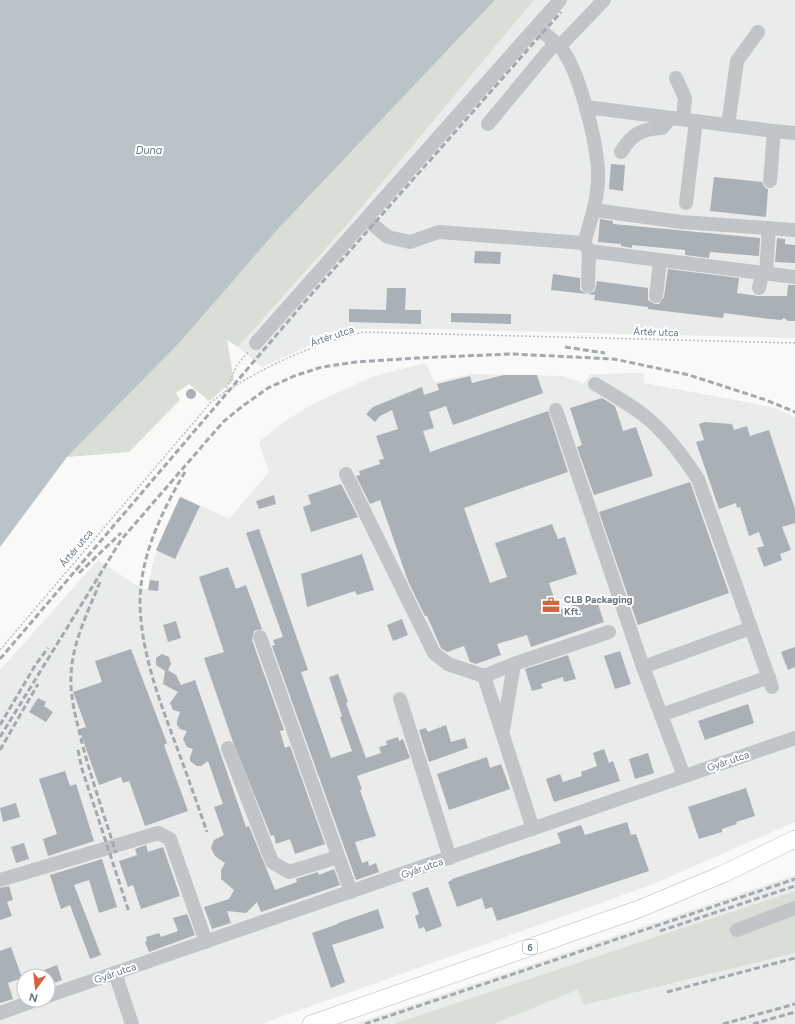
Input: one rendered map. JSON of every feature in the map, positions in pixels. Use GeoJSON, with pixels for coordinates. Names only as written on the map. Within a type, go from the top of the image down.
{"type":"FeatureCollection","features":[{"type":"Feature","properties":{"kind":"main road","name":"6"},"geometry":{"type":"LineString","coordinates":[[311,1024],[639,909],[723,874],[795,839]]}},
{"type":"Feature","properties":{"kind":"street"},"geometry":{"type":"LineString","coordinates":[[256,343],[367,220],[560,0]]}},
{"type":"Feature","properties":{"kind":"street"},"geometry":{"type":"LineString","coordinates":[[488,124],[558,45],[604,0]]}},
{"type":"Feature","properties":{"kind":"street"},"geometry":{"type":"LineString","coordinates":[[537,27],[558,45],[568,58],[586,107],[598,173],[594,210],[586,247],[588,286]]}},
{"type":"Feature","properties":{"kind":"street"},"geometry":{"type":"LineString","coordinates":[[728,125],[737,61],[758,32]]}},
{"type":"Feature","properties":{"kind":"street"},"geometry":{"type":"LineString","coordinates":[[676,78],[685,98],[683,119],[686,203]]}},
{"type":"Feature","properties":{"kind":"street"},"geometry":{"type":"LineString","coordinates":[[586,107],[795,133]]}},
{"type":"Feature","properties":{"kind":"street"},"geometry":{"type":"LineString","coordinates":[[621,152],[629,139],[646,129],[662,128],[683,119]]}},
{"type":"Feature","properties":{"kind":"street"},"geometry":{"type":"LineString","coordinates":[[770,181],[774,131]]}},
{"type":"Feature","properties":{"kind":"street"},"geometry":{"type":"LineString","coordinates":[[594,210],[681,222],[795,230]]}},
{"type":"Feature","properties":{"kind":"street"},"geometry":{"type":"LineString","coordinates":[[367,220],[388,237],[410,242],[439,232],[586,247],[660,261],[795,277]]}},
{"type":"Feature","properties":{"kind":"street"},"geometry":{"type":"LineString","coordinates":[[759,288],[764,274],[769,228]]}},
{"type":"Feature","properties":{"kind":"street"},"geometry":{"type":"LineString","coordinates":[[656,296],[660,261]]}},
{"type":"Feature","properties":{"kind":"street"},"geometry":{"type":"LineString","coordinates":[[595,384],[621,400],[653,423],[680,453],[698,479],[771,682],[661,715]]}},
{"type":"Feature","properties":{"kind":"street"},"geometry":{"type":"LineString","coordinates":[[556,410],[643,667],[684,776]]}},
{"type":"Feature","properties":{"kind":"street"},"geometry":{"type":"LineString","coordinates":[[346,474],[434,653],[448,664],[484,676],[514,664],[609,632]]}},
{"type":"Feature","properties":{"kind":"street"},"geometry":{"type":"LineString","coordinates":[[643,667],[751,628]]}},
{"type":"Feature","properties":{"kind":"street"},"geometry":{"type":"LineString","coordinates":[[260,637],[351,892]]}},
{"type":"Feature","properties":{"kind":"street"},"geometry":{"type":"LineString","coordinates":[[502,734],[514,664]]}},
{"type":"Feature","properties":{"kind":"street"},"geometry":{"type":"LineString","coordinates":[[484,676],[533,829]]}},
{"type":"Feature","properties":{"kind":"street"},"geometry":{"type":"LineString","coordinates":[[400,699],[450,858]]}},
{"type":"Feature","properties":{"kind":"street","name":"Gyár utca"},"geometry":{"type":"LineString","coordinates":[[56,993],[795,738]]}},
{"type":"Feature","properties":{"kind":"street"},"geometry":{"type":"LineString","coordinates":[[228,748],[272,862],[289,872],[338,857]]}},
{"type":"Feature","properties":{"kind":"street"},"geometry":{"type":"LineString","coordinates":[[0,880],[158,833],[170,839],[206,942]]}},
{"type":"Feature","properties":{"kind":"street"},"geometry":{"type":"LineString","coordinates":[[738,930],[795,908]]}},
{"type":"Feature","properties":{"kind":"street"},"geometry":{"type":"LineString","coordinates":[[115,973],[132,1024]]}},
{"type":"Feature","properties":{"kind":"street"},"geometry":{"type":"LineString","coordinates":[[0,1013],[16,1007]]}},
{"type":"Feature","properties":{"kind":"path","name":"Ártér utca"},"geometry":{"type":"LineString","coordinates":[[0,650],[211,402],[225,392],[276,364],[344,337],[363,332],[795,344]]}},
{"type":"Feature","properties":{"kind":"path"},"geometry":{"type":"LineString","coordinates":[[225,392],[237,365],[256,343]]}},
{"type":"Feature","properties":{"kind":"shaded area"},"geometry":{"type":"Polygon","coordinates":[[[495,0],[534,0],[351,220],[238,347],[227,340],[234,380],[209,401],[189,384],[176,393],[180,400],[129,452],[67,457],[181,341],[278,229],[495,0]]]}},
{"type":"Feature","properties":{"kind":"shaded area"},"geometry":{"type":"Polygon","coordinates":[[[534,0],[795,0],[795,338],[432,329],[346,329],[262,367],[238,347],[351,220],[534,0]]]}},
{"type":"Feature","properties":{"kind":"shaded area"},"geometry":{"type":"Polygon","coordinates":[[[426,363],[434,382],[472,374],[561,376],[584,383],[590,374],[644,373],[644,383],[772,407],[795,417],[795,822],[651,885],[261,1024],[0,1024],[0,670],[98,560],[138,586],[147,590],[154,559],[167,524],[180,496],[229,519],[269,472],[259,442],[285,421],[313,404],[374,376],[426,363]]]}},
{"type":"Feature","properties":{"kind":"shaded area"},"geometry":{"type":"Polygon","coordinates":[[[795,875],[795,891],[764,902],[393,1024],[354,1024],[795,875]]]}},
{"type":"Feature","properties":{"kind":"shaded area"},"geometry":{"type":"Polygon","coordinates":[[[795,891],[795,953],[584,1005],[577,990],[494,1024],[393,1024],[795,891]]]}},
{"type":"Feature","properties":{"kind":"shaded area"},"geometry":{"type":"Polygon","coordinates":[[[795,953],[795,1024],[494,1024],[577,990],[584,1005],[795,953]]]}},
{"type":"Feature","properties":{"kind":"water","name":"Duna"},"geometry":{"type":"Polygon","coordinates":[[[0,0],[495,0],[278,229],[181,341],[67,457],[0,547],[0,0]]]}},
{"type":"Feature","properties":{"kind":"building"},"geometry":{"type":"Polygon","coordinates":[[[611,164],[625,165],[623,191],[609,189],[611,164]]]}},
{"type":"Feature","properties":{"kind":"building"},"geometry":{"type":"Polygon","coordinates":[[[714,177],[762,182],[765,188],[768,189],[766,217],[710,211],[714,177]]]}},
{"type":"Feature","properties":{"kind":"building"},"geometry":{"type":"Polygon","coordinates":[[[600,219],[613,221],[613,224],[760,238],[759,256],[710,252],[709,258],[685,255],[685,250],[632,245],[632,248],[621,246],[621,244],[598,242],[600,219]]]}},
{"type":"Feature","properties":{"kind":"building"},"geometry":{"type":"Polygon","coordinates":[[[777,238],[785,239],[785,244],[795,245],[795,263],[775,262],[777,238]]]}},
{"type":"Feature","properties":{"kind":"building"},"geometry":{"type":"Polygon","coordinates":[[[475,251],[501,252],[500,264],[474,263],[475,251]]]}},
{"type":"Feature","properties":{"kind":"building"},"geometry":{"type":"Polygon","coordinates":[[[668,269],[739,278],[737,293],[758,296],[787,296],[788,285],[795,285],[795,321],[788,321],[784,318],[781,320],[724,313],[723,318],[648,309],[648,307],[594,300],[595,295],[588,294],[595,291],[597,281],[648,288],[648,300],[655,304],[659,304],[664,297],[668,269]]]}},
{"type":"Feature","properties":{"kind":"building"},"geometry":{"type":"Polygon","coordinates":[[[553,274],[580,278],[580,290],[587,294],[551,290],[553,274]]]}},
{"type":"Feature","properties":{"kind":"building"},"geometry":{"type":"Polygon","coordinates":[[[387,288],[406,288],[405,310],[421,310],[421,324],[349,322],[349,309],[386,310],[387,288]]]}},
{"type":"Feature","properties":{"kind":"building"},"geometry":{"type":"Polygon","coordinates":[[[451,313],[511,314],[511,324],[451,322],[451,313]]]}},
{"type":"Feature","properties":{"kind":"building"},"geometry":{"type":"Polygon","coordinates":[[[504,375],[537,375],[543,393],[453,425],[446,406],[429,412],[434,428],[423,431],[430,452],[548,411],[568,472],[464,508],[490,583],[507,577],[495,543],[552,524],[558,539],[565,537],[577,574],[549,583],[558,610],[596,598],[604,622],[531,647],[527,635],[497,644],[501,655],[476,664],[470,662],[464,646],[447,652],[441,648],[427,616],[425,616],[408,581],[380,500],[370,504],[356,476],[360,475],[359,471],[380,464],[379,460],[384,459],[376,436],[398,429],[392,410],[380,416],[375,422],[366,414],[373,407],[422,387],[424,395],[439,390],[437,384],[470,376],[472,383],[504,375]]]}},
{"type":"Feature","properties":{"kind":"building"},"geometry":{"type":"Polygon","coordinates":[[[189,389],[193,389],[195,390],[195,398],[189,399],[186,396],[186,392],[189,389]]]}},
{"type":"Feature","properties":{"kind":"building"},"geometry":{"type":"Polygon","coordinates":[[[602,398],[615,406],[623,431],[636,427],[653,476],[594,495],[577,447],[582,445],[570,408],[602,398]]]}},
{"type":"Feature","properties":{"kind":"building"},"geometry":{"type":"Polygon","coordinates":[[[705,422],[732,424],[734,430],[747,426],[750,436],[769,430],[795,509],[795,523],[782,527],[791,550],[780,554],[782,560],[764,567],[757,548],[764,546],[759,532],[749,536],[740,507],[737,508],[736,503],[719,509],[696,442],[704,440],[699,424],[705,422]]]}},
{"type":"Feature","properties":{"kind":"building"},"geometry":{"type":"Polygon","coordinates":[[[690,482],[729,593],[638,625],[599,512],[690,482]]]}},
{"type":"Feature","properties":{"kind":"building"},"geometry":{"type":"Polygon","coordinates":[[[341,484],[358,517],[311,532],[303,507],[311,504],[308,495],[341,484]]]}},
{"type":"Feature","properties":{"kind":"building"},"geometry":{"type":"Polygon","coordinates":[[[274,495],[276,504],[259,509],[256,501],[274,495]]]}},
{"type":"Feature","properties":{"kind":"building"},"geometry":{"type":"Polygon","coordinates":[[[180,497],[200,506],[175,559],[156,550],[180,497]]]}},
{"type":"Feature","properties":{"kind":"building"},"geometry":{"type":"Polygon","coordinates":[[[259,529],[308,670],[301,672],[331,758],[352,751],[340,717],[342,716],[329,677],[338,674],[348,702],[346,703],[366,758],[381,753],[379,747],[387,745],[386,741],[398,737],[399,741],[403,739],[410,758],[357,776],[362,789],[360,790],[376,836],[355,842],[362,863],[368,861],[369,866],[376,863],[379,872],[356,880],[272,646],[275,645],[273,640],[283,637],[246,533],[259,529]]]}},
{"type":"Feature","properties":{"kind":"building"},"geometry":{"type":"Polygon","coordinates":[[[362,554],[374,590],[357,595],[355,591],[307,607],[301,574],[362,554]]]}},
{"type":"Feature","properties":{"kind":"building"},"geometry":{"type":"Polygon","coordinates":[[[228,567],[236,589],[246,585],[262,629],[254,631],[252,640],[284,730],[280,731],[285,748],[290,746],[325,844],[295,854],[290,839],[276,844],[274,835],[271,836],[233,742],[204,658],[224,652],[199,577],[228,567]]]}},
{"type":"Feature","properties":{"kind":"building"},"geometry":{"type":"Polygon","coordinates":[[[150,580],[159,581],[158,591],[148,590],[150,580]]]}},
{"type":"Feature","properties":{"kind":"building"},"geometry":{"type":"Polygon","coordinates":[[[402,619],[408,635],[393,641],[387,625],[402,619]]]}},
{"type":"Feature","properties":{"kind":"building"},"geometry":{"type":"Polygon","coordinates":[[[176,621],[181,638],[168,642],[163,625],[176,621]]]}},
{"type":"Feature","properties":{"kind":"building"},"geometry":{"type":"Polygon","coordinates":[[[795,647],[795,667],[788,670],[781,652],[795,647]]]}},
{"type":"Feature","properties":{"kind":"building"},"geometry":{"type":"Polygon","coordinates":[[[131,649],[167,743],[164,745],[188,811],[145,826],[129,781],[123,783],[121,777],[99,785],[79,729],[86,727],[73,692],[102,682],[95,661],[131,649]]]}},
{"type":"Feature","properties":{"kind":"building"},"geometry":{"type":"Polygon","coordinates":[[[620,651],[631,684],[615,689],[604,656],[620,651]]]}},
{"type":"Feature","properties":{"kind":"building"},"geometry":{"type":"Polygon","coordinates":[[[162,654],[169,657],[171,664],[168,670],[176,675],[181,685],[195,680],[246,827],[249,826],[275,890],[297,882],[296,879],[318,872],[319,875],[334,869],[340,885],[261,912],[257,902],[246,913],[227,911],[231,923],[212,929],[204,907],[229,899],[234,890],[221,879],[221,870],[225,863],[215,856],[211,848],[214,840],[224,835],[214,807],[223,804],[208,761],[201,766],[197,766],[190,761],[193,749],[187,747],[183,739],[187,731],[180,729],[177,725],[180,712],[173,710],[170,703],[178,692],[163,684],[165,671],[156,665],[156,658],[162,654]]]}},
{"type":"Feature","properties":{"kind":"building"},"geometry":{"type":"Polygon","coordinates":[[[568,655],[576,679],[564,682],[563,677],[541,684],[543,688],[532,691],[525,669],[568,655]]]}},
{"type":"Feature","properties":{"kind":"building"},"geometry":{"type":"Polygon","coordinates":[[[38,698],[46,702],[44,706],[53,712],[46,722],[29,712],[38,698]]]}},
{"type":"Feature","properties":{"kind":"building"},"geometry":{"type":"Polygon","coordinates":[[[748,704],[754,723],[705,740],[698,721],[748,704]]]}},
{"type":"Feature","properties":{"kind":"building"},"geometry":{"type":"Polygon","coordinates":[[[446,725],[451,742],[465,738],[468,748],[429,762],[419,730],[426,728],[428,732],[446,725]]]}},
{"type":"Feature","properties":{"kind":"building"},"geometry":{"type":"Polygon","coordinates":[[[604,749],[609,763],[613,761],[620,781],[554,802],[546,779],[560,774],[563,782],[582,776],[581,772],[597,766],[593,753],[604,749]]]}},
{"type":"Feature","properties":{"kind":"building"},"geometry":{"type":"Polygon","coordinates":[[[648,753],[654,773],[635,779],[629,759],[648,753]]]}},
{"type":"Feature","properties":{"kind":"building"},"geometry":{"type":"Polygon","coordinates":[[[487,757],[490,768],[501,764],[510,789],[449,810],[437,774],[487,757]]]}},
{"type":"Feature","properties":{"kind":"building"},"geometry":{"type":"Polygon","coordinates":[[[65,771],[70,786],[76,784],[94,841],[48,856],[43,839],[57,834],[39,779],[65,771]]]}},
{"type":"Feature","properties":{"kind":"building"},"geometry":{"type":"Polygon","coordinates":[[[746,788],[755,816],[736,822],[737,824],[722,829],[722,832],[699,839],[688,807],[746,788]]]}},
{"type":"Feature","properties":{"kind":"building"},"geometry":{"type":"Polygon","coordinates":[[[16,803],[20,817],[3,822],[0,808],[16,803]]]}},
{"type":"Feature","properties":{"kind":"building"},"geometry":{"type":"Polygon","coordinates":[[[627,822],[631,835],[636,834],[649,871],[497,921],[492,907],[485,909],[482,898],[457,907],[448,882],[452,879],[561,843],[557,833],[581,825],[585,835],[627,822]]]}},
{"type":"Feature","properties":{"kind":"building"},"geometry":{"type":"Polygon","coordinates":[[[24,843],[29,859],[16,863],[11,847],[24,843]]]}},
{"type":"Feature","properties":{"kind":"building"},"geometry":{"type":"Polygon","coordinates":[[[146,845],[148,852],[163,847],[180,896],[141,909],[133,885],[128,887],[119,861],[137,855],[135,849],[146,845]]]}},
{"type":"Feature","properties":{"kind":"building"},"geometry":{"type":"Polygon","coordinates":[[[102,859],[117,907],[99,913],[89,880],[74,885],[101,955],[90,959],[70,905],[61,909],[50,875],[102,859]]]}},
{"type":"Feature","properties":{"kind":"building"},"geometry":{"type":"Polygon","coordinates":[[[9,886],[13,900],[7,902],[12,916],[0,920],[0,888],[9,886]]]}},
{"type":"Feature","properties":{"kind":"building"},"geometry":{"type":"Polygon","coordinates":[[[428,887],[442,926],[426,932],[424,927],[419,929],[415,916],[419,914],[412,893],[428,887]]]}},
{"type":"Feature","properties":{"kind":"building"},"geometry":{"type":"Polygon","coordinates":[[[378,909],[384,928],[332,945],[345,982],[331,988],[312,933],[378,909]]]}},
{"type":"Feature","properties":{"kind":"building"},"geometry":{"type":"Polygon","coordinates":[[[187,914],[195,935],[149,952],[145,942],[147,941],[146,937],[159,933],[161,937],[178,931],[173,918],[187,914]]]}},
{"type":"Feature","properties":{"kind":"building"},"geometry":{"type":"Polygon","coordinates":[[[11,947],[18,968],[16,968],[16,980],[8,983],[13,999],[0,1003],[0,951],[11,947]]]}},
{"type":"Feature","properties":{"kind":"building"},"geometry":{"type":"Polygon","coordinates":[[[57,965],[62,980],[56,982],[56,968],[49,968],[57,965]]]}},
{"type":"Feature","properties":{"kind":"railway"},"geometry":{"type":"LineString","coordinates":[[0,659],[302,305],[561,12]]}},
{"type":"Feature","properties":{"kind":"railway"},"geometry":{"type":"LineString","coordinates":[[565,347],[605,353]]}},
{"type":"Feature","properties":{"kind":"railway"},"geometry":{"type":"LineString","coordinates":[[0,737],[121,540],[223,422],[268,388],[294,376],[322,367],[356,362],[417,358],[512,354],[614,359],[689,375],[766,400],[795,412]]}},
{"type":"Feature","properties":{"kind":"railway"},"geometry":{"type":"LineString","coordinates":[[185,472],[168,502],[148,551],[141,585],[141,620],[143,638],[151,672],[207,832]]}},
{"type":"Feature","properties":{"kind":"railway"},"geometry":{"type":"LineString","coordinates":[[79,573],[121,533]]}},
{"type":"Feature","properties":{"kind":"railway"},"geometry":{"type":"LineString","coordinates":[[100,582],[77,640],[72,664],[71,692],[81,739],[93,782],[116,853]]}},
{"type":"Feature","properties":{"kind":"railway"},"geometry":{"type":"LineString","coordinates":[[0,725],[36,664],[48,648]]}},
{"type":"Feature","properties":{"kind":"railway"},"geometry":{"type":"LineString","coordinates":[[0,750],[38,684]]}},
{"type":"Feature","properties":{"kind":"railway"},"geometry":{"type":"LineString","coordinates":[[78,750],[82,769],[129,912]]}},
{"type":"Feature","properties":{"kind":"railway"},"geometry":{"type":"LineString","coordinates":[[365,1024],[795,879]]}},
{"type":"Feature","properties":{"kind":"railway"},"geometry":{"type":"LineString","coordinates":[[660,931],[795,886]]}},
{"type":"Feature","properties":{"kind":"railway"},"geometry":{"type":"LineString","coordinates":[[667,992],[795,958]]}},
{"type":"Feature","properties":{"kind":"railway"},"geometry":{"type":"LineString","coordinates":[[723,1024],[795,1004]]}},
{"type":"Feature","properties":{"kind":"railway"},"geometry":{"type":"LineString","coordinates":[[753,1024],[795,1012]]}},
{"type":"Feature","properties":{"kind":"place","name":"CLB Packaging Kft."},"geometry":{"type":"Point","coordinates":[551,605]}}]}
